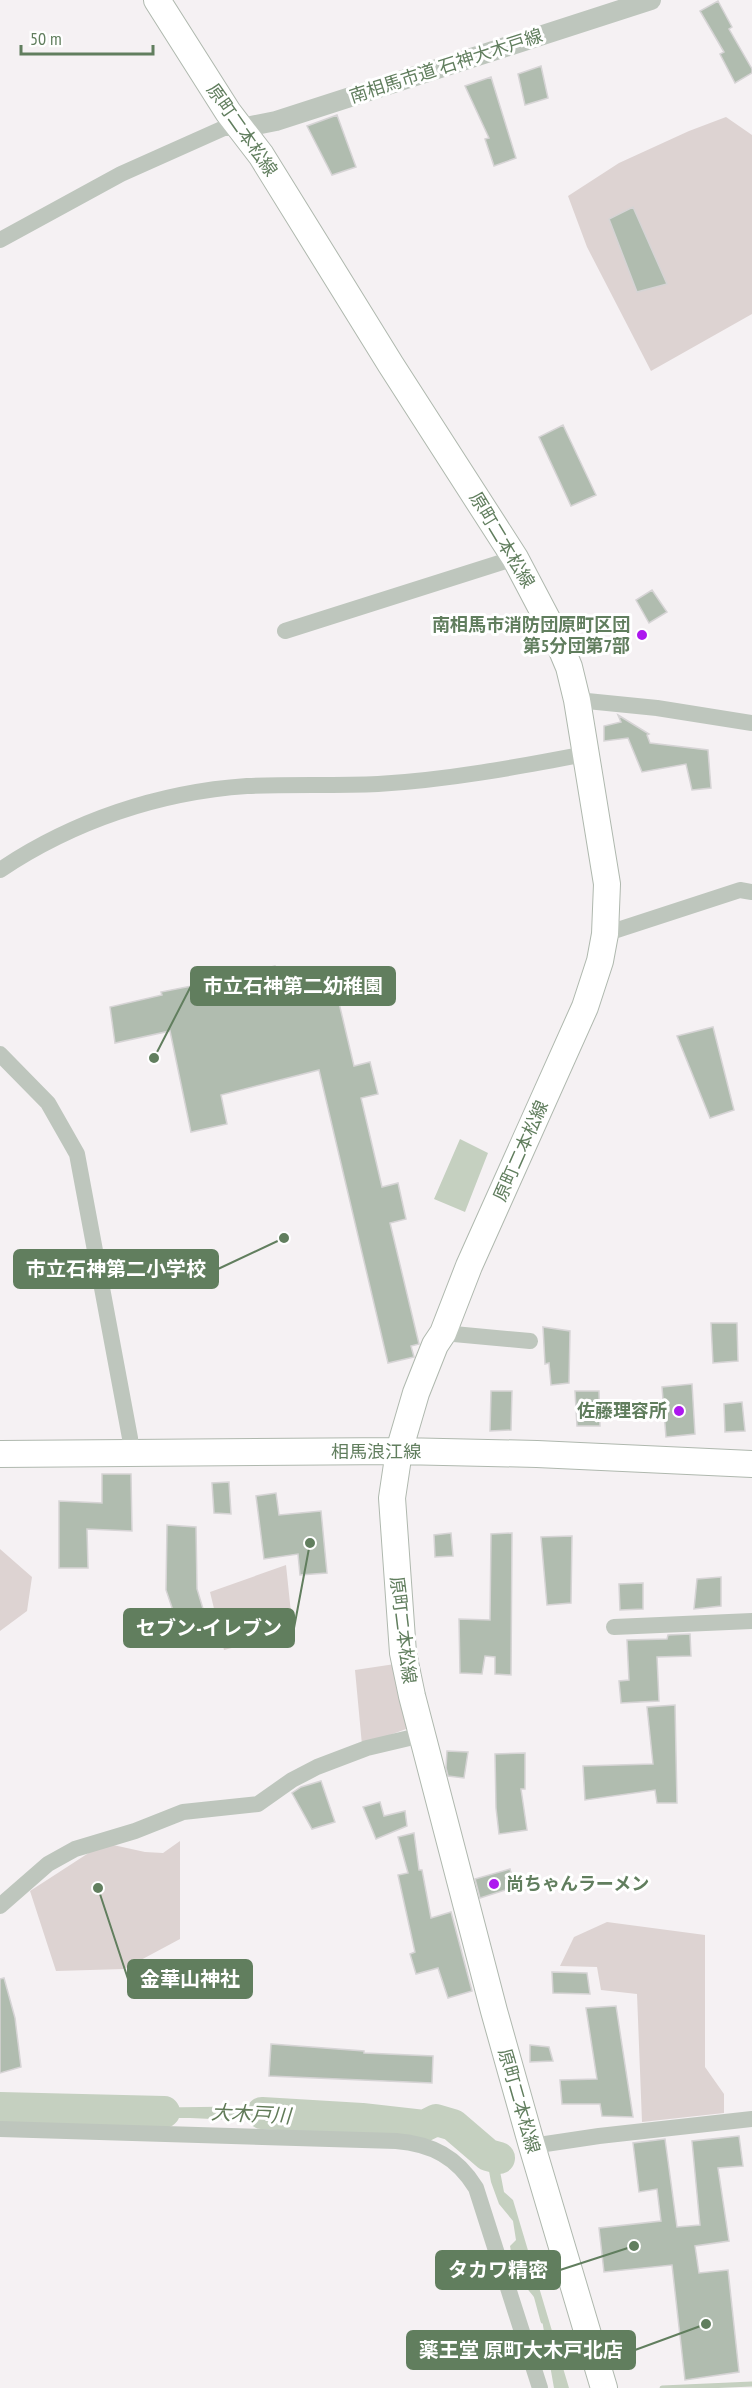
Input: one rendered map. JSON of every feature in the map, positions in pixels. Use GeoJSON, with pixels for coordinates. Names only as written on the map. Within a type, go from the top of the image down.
{"type":"FeatureCollection","features":[{"type":"Feature","properties":{"kind":"main road","name":"原町二本松線"},"geometry":{"type":"LineString","coordinates":[[157,0],[228,112],[261,155],[391,365],[515,558],[556,636],[569,667],[577,700],[607,884],[605,934],[600,961],[585,1007],[469,1266],[443,1333],[435,1346],[416,1393],[399,1451],[392,1498],[403,1653],[422,1735],[532,2146],[604,2388]]}},
{"type":"Feature","properties":{"kind":"main road","name":"相馬浪江線"},"geometry":{"type":"LineString","coordinates":[[0,1455],[399,1451],[537,1454],[752,1464]]}},
{"type":"Feature","properties":{"kind":"street","name":"南相馬市道 石神大木戸線"},"geometry":{"type":"LineString","coordinates":[[241,128],[276,121],[651,0]]}},
{"type":"Feature","properties":{"kind":"street"},"geometry":{"type":"LineString","coordinates":[[0,240],[121,174],[224,128],[241,128]]}},
{"type":"Feature","properties":{"kind":"street"},"geometry":{"type":"LineString","coordinates":[[285,631],[515,558]]}},
{"type":"Feature","properties":{"kind":"street"},"geometry":{"type":"LineString","coordinates":[[577,700],[657,708],[752,723]]}},
{"type":"Feature","properties":{"kind":"street"},"geometry":{"type":"LineString","coordinates":[[0,870],[71,829],[111,813],[187,794],[246,786],[380,784],[500,770],[585,754]]}},
{"type":"Feature","properties":{"kind":"street"},"geometry":{"type":"LineString","coordinates":[[605,934],[740,890],[752,891]]}},
{"type":"Feature","properties":{"kind":"street"},"geometry":{"type":"LineString","coordinates":[[0,1054],[48,1103],[77,1154],[132,1455]]}},
{"type":"Feature","properties":{"kind":"street"},"geometry":{"type":"LineString","coordinates":[[443,1333],[530,1341]]}},
{"type":"Feature","properties":{"kind":"street"},"geometry":{"type":"LineString","coordinates":[[614,1627],[752,1621]]}},
{"type":"Feature","properties":{"kind":"street"},"geometry":{"type":"LineString","coordinates":[[0,1906],[48,1864],[75,1848],[135,1831],[183,1812],[258,1804],[292,1780],[317,1767],[367,1748],[422,1735]]}},
{"type":"Feature","properties":{"kind":"street"},"geometry":{"type":"LineString","coordinates":[[532,2146],[599,2136],[752,2120]]}},
{"type":"Feature","properties":{"kind":"street"},"geometry":{"type":"LineString","coordinates":[[0,2129],[396,2141],[426,2146],[444,2154],[466,2172],[476,2188],[540,2388]]}},
{"type":"Feature","properties":{"kind":"shaded area"},"geometry":{"type":"Polygon","coordinates":[[[726,117],[752,135],[752,314],[651,371],[587,247],[568,196],[619,163],[726,117]]]}},
{"type":"Feature","properties":{"kind":"shaded area"},"geometry":{"type":"Polygon","coordinates":[[[0,1549],[32,1577],[27,1611],[0,1631],[0,1549]]]}},
{"type":"Feature","properties":{"kind":"shaded area"},"geometry":{"type":"Polygon","coordinates":[[[286,1565],[293,1632],[224,1650],[210,1592],[286,1565]]]}},
{"type":"Feature","properties":{"kind":"shaded area"},"geometry":{"type":"Polygon","coordinates":[[[395,1664],[409,1728],[362,1745],[355,1670],[395,1664]]]}},
{"type":"Feature","properties":{"kind":"shaded area"},"geometry":{"type":"Polygon","coordinates":[[[180,1841],[180,1939],[124,1969],[56,1971],[30,1891],[104,1843],[145,1852],[163,1853],[180,1841]]]}},
{"type":"Feature","properties":{"kind":"shaded area"},"geometry":{"type":"Polygon","coordinates":[[[607,1922],[705,1935],[705,2067],[724,2094],[724,2113],[642,2122],[637,1994],[601,1990],[597,1967],[560,1966],[574,1937],[607,1922]]]}},
{"type":"Feature","properties":{"kind":"water"},"geometry":{"type":"Polygon","coordinates":[[[460,1139],[488,1153],[465,1212],[434,1199],[460,1139]]]}},
{"type":"Feature","properties":{"kind":"water"},"geometry":{"type":"Polygon","coordinates":[[[101,2105],[110,2115],[126,2108],[270,2106],[323,2121],[343,2114],[426,2122],[435,2115],[463,2125],[499,2166],[504,2192],[513,2200],[569,2388],[554,2388],[539,2303],[515,2274],[510,2246],[516,2240],[513,2221],[499,2204],[491,2182],[487,2160],[442,2122],[426,2132],[384,2127],[190,2118],[113,2118],[0,2113],[0,2110],[25,2112],[101,2105]]]}},
{"type":"Feature","properties":{"kind":"building"},"geometry":{"type":"Polygon","coordinates":[[[718,1],[732,27],[729,29],[752,69],[752,73],[735,83],[720,54],[724,52],[700,11],[718,1]]]}},
{"type":"Feature","properties":{"kind":"building"},"geometry":{"type":"Polygon","coordinates":[[[541,66],[548,98],[525,105],[518,74],[541,66]]]}},
{"type":"Feature","properties":{"kind":"building"},"geometry":{"type":"Polygon","coordinates":[[[491,77],[516,158],[494,166],[485,139],[489,138],[465,86],[491,77]]]}},
{"type":"Feature","properties":{"kind":"building"},"geometry":{"type":"Polygon","coordinates":[[[337,115],[356,167],[332,175],[307,126],[337,115]]]}},
{"type":"Feature","properties":{"kind":"building"},"geometry":{"type":"Polygon","coordinates":[[[633,207],[667,284],[637,292],[609,219],[633,207]]]}},
{"type":"Feature","properties":{"kind":"building"},"geometry":{"type":"Polygon","coordinates":[[[563,425],[596,495],[571,506],[539,437],[563,425]]]}},
{"type":"Feature","properties":{"kind":"building"},"geometry":{"type":"Polygon","coordinates":[[[652,590],[667,612],[649,623],[636,600],[652,590]]]}},
{"type":"Feature","properties":{"kind":"building"},"geometry":{"type":"Polygon","coordinates":[[[618,715],[649,734],[647,735],[650,743],[708,750],[711,788],[692,790],[686,764],[642,772],[628,738],[604,741],[604,726],[621,722],[618,715]]]}},
{"type":"Feature","properties":{"kind":"building"},"geometry":{"type":"Polygon","coordinates":[[[275,966],[278,977],[286,975],[290,993],[334,982],[354,1066],[370,1062],[378,1094],[361,1098],[382,1187],[398,1183],[406,1219],[390,1223],[419,1344],[411,1346],[414,1357],[388,1363],[319,1070],[221,1095],[227,1124],[191,1132],[170,1031],[115,1043],[110,1007],[162,995],[161,992],[222,980],[275,966]]]}},
{"type":"Feature","properties":{"kind":"building"},"geometry":{"type":"Polygon","coordinates":[[[713,1027],[734,1110],[710,1118],[677,1036],[713,1027]]]}},
{"type":"Feature","properties":{"kind":"building"},"geometry":{"type":"Polygon","coordinates":[[[711,1323],[737,1323],[738,1361],[713,1363],[711,1323]]]}},
{"type":"Feature","properties":{"kind":"building"},"geometry":{"type":"Polygon","coordinates":[[[543,1327],[570,1331],[569,1383],[551,1385],[549,1363],[545,1364],[543,1327]]]}},
{"type":"Feature","properties":{"kind":"building","name":"佐藤理容所"},"geometry":{"type":"Polygon","coordinates":[[[692,1384],[695,1434],[666,1437],[662,1387],[692,1384]]]}},
{"type":"Feature","properties":{"kind":"building"},"geometry":{"type":"Polygon","coordinates":[[[491,1391],[512,1391],[511,1430],[490,1431],[491,1391]]]}},
{"type":"Feature","properties":{"kind":"building"},"geometry":{"type":"Polygon","coordinates":[[[575,1391],[599,1391],[600,1426],[577,1426],[575,1391]]]}},
{"type":"Feature","properties":{"kind":"building"},"geometry":{"type":"Polygon","coordinates":[[[742,1402],[745,1431],[725,1432],[724,1404],[742,1402]]]}},
{"type":"Feature","properties":{"kind":"building"},"geometry":{"type":"Polygon","coordinates":[[[102,1474],[131,1474],[132,1531],[87,1529],[88,1568],[59,1568],[59,1501],[102,1503],[102,1474]]]}},
{"type":"Feature","properties":{"kind":"building"},"geometry":{"type":"Polygon","coordinates":[[[229,1482],[231,1514],[214,1513],[212,1483],[229,1482]]]}},
{"type":"Feature","properties":{"kind":"building"},"geometry":{"type":"Polygon","coordinates":[[[276,1493],[279,1515],[321,1511],[327,1573],[300,1575],[298,1554],[264,1559],[256,1496],[276,1493]]]}},
{"type":"Feature","properties":{"kind":"building"},"geometry":{"type":"Polygon","coordinates":[[[167,1525],[196,1527],[197,1589],[214,1645],[184,1643],[166,1590],[167,1525]]]}},
{"type":"Feature","properties":{"kind":"building"},"geometry":{"type":"Polygon","coordinates":[[[451,1533],[453,1556],[435,1557],[434,1535],[451,1533]]]}},
{"type":"Feature","properties":{"kind":"building"},"geometry":{"type":"Polygon","coordinates":[[[512,1533],[511,1675],[495,1674],[495,1657],[485,1656],[482,1674],[460,1673],[459,1619],[490,1620],[491,1534],[512,1533]]]}},
{"type":"Feature","properties":{"kind":"building"},"geometry":{"type":"Polygon","coordinates":[[[572,1536],[571,1603],[547,1605],[541,1537],[572,1536]]]}},
{"type":"Feature","properties":{"kind":"building"},"geometry":{"type":"Polygon","coordinates":[[[721,1577],[721,1606],[694,1609],[697,1579],[721,1577]]]}},
{"type":"Feature","properties":{"kind":"building"},"geometry":{"type":"Polygon","coordinates":[[[643,1583],[643,1609],[620,1610],[619,1584],[643,1583]]]}},
{"type":"Feature","properties":{"kind":"building"},"geometry":{"type":"Polygon","coordinates":[[[690,1634],[691,1656],[657,1657],[659,1701],[621,1703],[619,1681],[629,1680],[627,1640],[667,1639],[668,1635],[690,1634]]]}},
{"type":"Feature","properties":{"kind":"building"},"geometry":{"type":"Polygon","coordinates":[[[675,1705],[677,1803],[657,1803],[655,1790],[585,1800],[583,1766],[653,1764],[647,1707],[675,1705]]]}},
{"type":"Feature","properties":{"kind":"building"},"geometry":{"type":"Polygon","coordinates":[[[447,1751],[468,1752],[464,1778],[448,1776],[447,1751]]]}},
{"type":"Feature","properties":{"kind":"building"},"geometry":{"type":"Polygon","coordinates":[[[525,1753],[525,1789],[521,1789],[527,1830],[499,1834],[495,1754],[525,1753]]]}},
{"type":"Feature","properties":{"kind":"building"},"geometry":{"type":"Polygon","coordinates":[[[321,1781],[335,1822],[312,1829],[292,1793],[301,1787],[321,1781]]]}},
{"type":"Feature","properties":{"kind":"building"},"geometry":{"type":"Polygon","coordinates":[[[380,1802],[384,1816],[405,1811],[407,1826],[376,1839],[363,1807],[380,1802]]]}},
{"type":"Feature","properties":{"kind":"building"},"geometry":{"type":"Polygon","coordinates":[[[414,1833],[419,1870],[422,1870],[431,1918],[451,1912],[472,1991],[448,1998],[438,1968],[416,1974],[410,1954],[415,1952],[398,1875],[408,1873],[398,1837],[414,1833]]]}},
{"type":"Feature","properties":{"kind":"building","name":"尚ちゃんラーメン"},"geometry":{"type":"Polygon","coordinates":[[[510,1869],[515,1887],[480,1898],[475,1879],[510,1869]]]}},
{"type":"Feature","properties":{"kind":"building"},"geometry":{"type":"Polygon","coordinates":[[[552,1972],[587,1973],[590,1994],[553,1993],[552,1972]]]}},
{"type":"Feature","properties":{"kind":"building"},"geometry":{"type":"Polygon","coordinates":[[[4,1978],[15,2018],[21,2067],[0,2073],[0,1979],[4,1978]]]}},
{"type":"Feature","properties":{"kind":"building"},"geometry":{"type":"Polygon","coordinates":[[[616,2006],[633,2117],[602,2116],[600,2104],[562,2104],[560,2080],[597,2079],[586,2008],[616,2006]]]}},
{"type":"Feature","properties":{"kind":"building"},"geometry":{"type":"Polygon","coordinates":[[[271,2044],[364,2051],[364,2053],[433,2056],[432,2083],[269,2076],[271,2044]]]}},
{"type":"Feature","properties":{"kind":"building"},"geometry":{"type":"Polygon","coordinates":[[[530,2045],[549,2047],[553,2061],[530,2062],[530,2045]]]}},
{"type":"Feature","properties":{"kind":"building"},"geometry":{"type":"Polygon","coordinates":[[[739,2136],[743,2166],[718,2168],[729,2241],[695,2246],[699,2273],[728,2270],[739,2372],[685,2380],[672,2265],[604,2272],[599,2228],[661,2221],[657,2189],[639,2192],[633,2143],[665,2139],[677,2227],[700,2225],[692,2141],[739,2136]]]}},
{"type":"Feature","properties":{"kind":"waterway","name":"大木戸川"},"geometry":{"type":"LineString","coordinates":[[0,2108],[164,2112]]}},
{"type":"Feature","properties":{"kind":"waterway","name":"大木戸川"},"geometry":{"type":"LineString","coordinates":[[262,2113],[362,2119],[424,2126],[436,2120],[453,2125],[488,2155],[499,2158]]}},
{"type":"Feature","properties":{"kind":"waterway","name":"大木戸川"},"geometry":{"type":"LineString","coordinates":[[536,2295],[543,2321]]}},
{"type":"Feature","properties":{"kind":"waterway"},"geometry":{"type":"LineString","coordinates":[[662,2388],[752,2384]]}},
{"type":"Feature","properties":{"kind":"place","name":"南相馬市消防団原町区団 第5分団第7部"},"geometry":{"type":"Point","coordinates":[642,635]}},
{"type":"Feature","properties":{"kind":"place","name":"市立石神第二幼稚園"},"geometry":{"type":"Point","coordinates":[154,1058]}},
{"type":"Feature","properties":{"kind":"place","name":"市立石神第二小学校"},"geometry":{"type":"Point","coordinates":[284,1238]}},
{"type":"Feature","properties":{"kind":"place","name":"佐藤理容所"},"geometry":{"type":"Point","coordinates":[679,1411]}},
{"type":"Feature","properties":{"kind":"place","name":"セブン-イレブン"},"geometry":{"type":"Point","coordinates":[310,1543]}},
{"type":"Feature","properties":{"kind":"place","name":"尚ちゃんラーメン"},"geometry":{"type":"Point","coordinates":[494,1884]}},
{"type":"Feature","properties":{"kind":"place","name":"金華山神社"},"geometry":{"type":"Point","coordinates":[98,1888]}},
{"type":"Feature","properties":{"kind":"place","name":"タカワ精密"},"geometry":{"type":"Point","coordinates":[634,2246]}},
{"type":"Feature","properties":{"kind":"place","name":"薬王堂 原町大木戸北店"},"geometry":{"type":"Point","coordinates":[706,2324]}}]}
